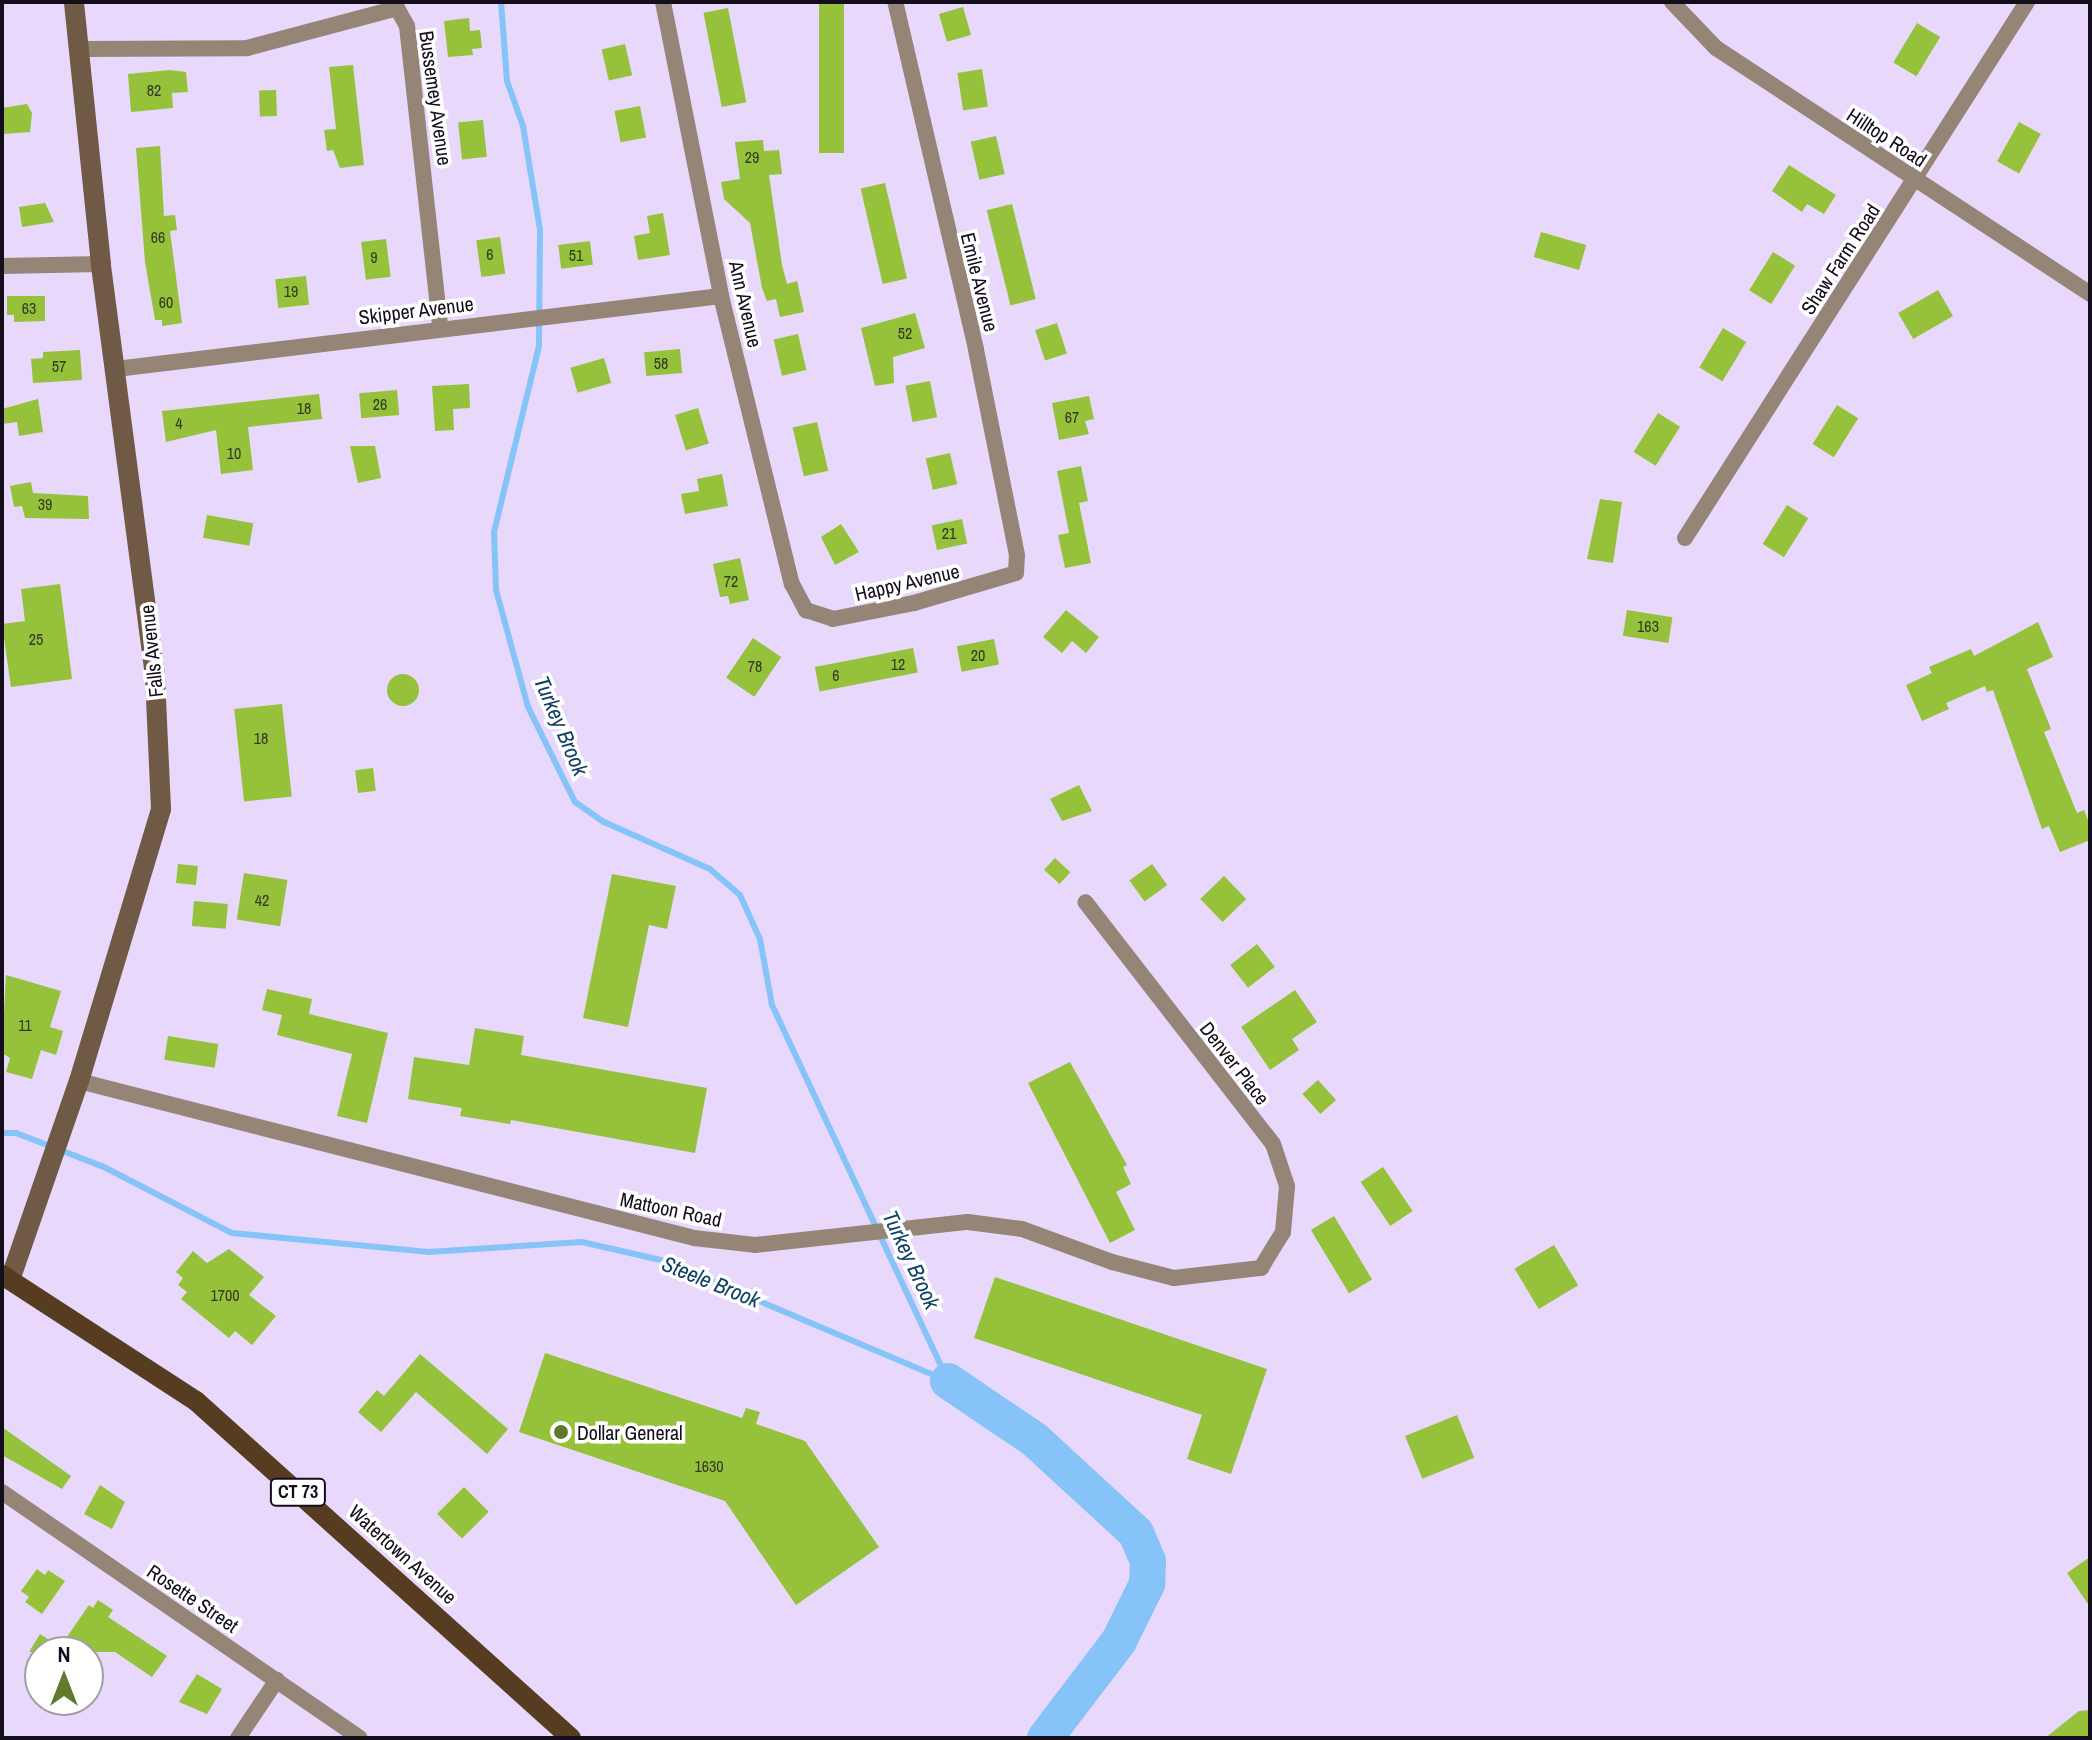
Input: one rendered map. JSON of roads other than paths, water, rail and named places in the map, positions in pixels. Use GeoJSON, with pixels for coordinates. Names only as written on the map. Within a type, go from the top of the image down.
{"type":"FeatureCollection","features":[{"type":"Feature","properties":{"kind":"main road","name":"Falls Avenue"},"geometry":{"type":"LineString","coordinates":[[6,1277],[35,1211],[71,1106],[161,809],[155,676],[101,264],[74,2]]}},
{"type":"Feature","properties":{"kind":"main road","name":"Watertown Avenue"},"geometry":{"type":"LineString","coordinates":[[6,1277],[196,1401],[571,1738]]}},
{"type":"Feature","properties":{"kind":"street","name":"Ann Avenue"},"geometry":{"type":"LineString","coordinates":[[663,2],[721,296],[792,584],[806,610]]}},
{"type":"Feature","properties":{"kind":"street","name":"Emile Avenue"},"geometry":{"type":"LineString","coordinates":[[895,2],[976,349],[1017,555],[1016,573]]}},
{"type":"Feature","properties":{"kind":"street","name":"Hilltop Road"},"geometry":{"type":"LineString","coordinates":[[1672,2],[1716,48],[2090,294]]}},
{"type":"Feature","properties":{"kind":"street","name":"Shaw Farm Road"},"geometry":{"type":"LineString","coordinates":[[1685,538],[2027,2]]}},
{"type":"Feature","properties":{"kind":"street","name":"Bussemey Avenue"},"geometry":{"type":"LineString","coordinates":[[80,49],[247,48],[397,8],[407,26],[440,326]]}},
{"type":"Feature","properties":{"kind":"street"},"geometry":{"type":"LineString","coordinates":[[2,266],[101,264]]}},
{"type":"Feature","properties":{"kind":"street","name":"Skipper Avenue"},"geometry":{"type":"LineString","coordinates":[[116,369],[440,326],[721,296]]}},
{"type":"Feature","properties":{"kind":"street","name":"Happy Avenue"},"geometry":{"type":"LineString","coordinates":[[806,610],[833,619],[914,603],[1016,573]]}},
{"type":"Feature","properties":{"kind":"street","name":"Denver Place"},"geometry":{"type":"LineString","coordinates":[[1085,902],[1273,1144],[1287,1186],[1283,1232],[1261,1268]]}},
{"type":"Feature","properties":{"kind":"street","name":"Mattoon Road"},"geometry":{"type":"LineString","coordinates":[[79,1081],[694,1238],[755,1245],[869,1236],[968,1222],[1022,1229],[1112,1262],[1174,1278],[1261,1268]]}},
{"type":"Feature","properties":{"kind":"street","name":"Rosette Street"},"geometry":{"type":"LineString","coordinates":[[2,1492],[360,1738]]}},
{"type":"Feature","properties":{"kind":"street"},"geometry":{"type":"LineString","coordinates":[[238,1738],[277,1680]]}},
{"type":"Feature","properties":{"kind":"waterway","name":"Turkey Brook"},"geometry":{"type":"LineString","coordinates":[[501,2],[507,81],[523,126],[540,230],[539,346],[494,532],[496,590],[528,707],[575,802],[604,822],[710,869],[740,895],[760,939],[772,1005],[948,1381]]}},
{"type":"Feature","properties":{"kind":"waterway","name":"Steele Brook"},"geometry":{"type":"LineString","coordinates":[[2,1133],[16,1133],[104,1167],[232,1233],[428,1252],[582,1242],[665,1261],[948,1381]]}},
{"type":"Feature","properties":{"kind":"waterway","name":"Steele Brook"},"geometry":{"type":"LineString","coordinates":[[948,1381],[1035,1440],[1136,1533],[1148,1561],[1147,1584],[1119,1641],[1045,1738]]}},
{"type":"Feature","properties":{"kind":"place","name":"Dollar General"},"geometry":{"type":"Point","coordinates":[561,1432]}}]}
